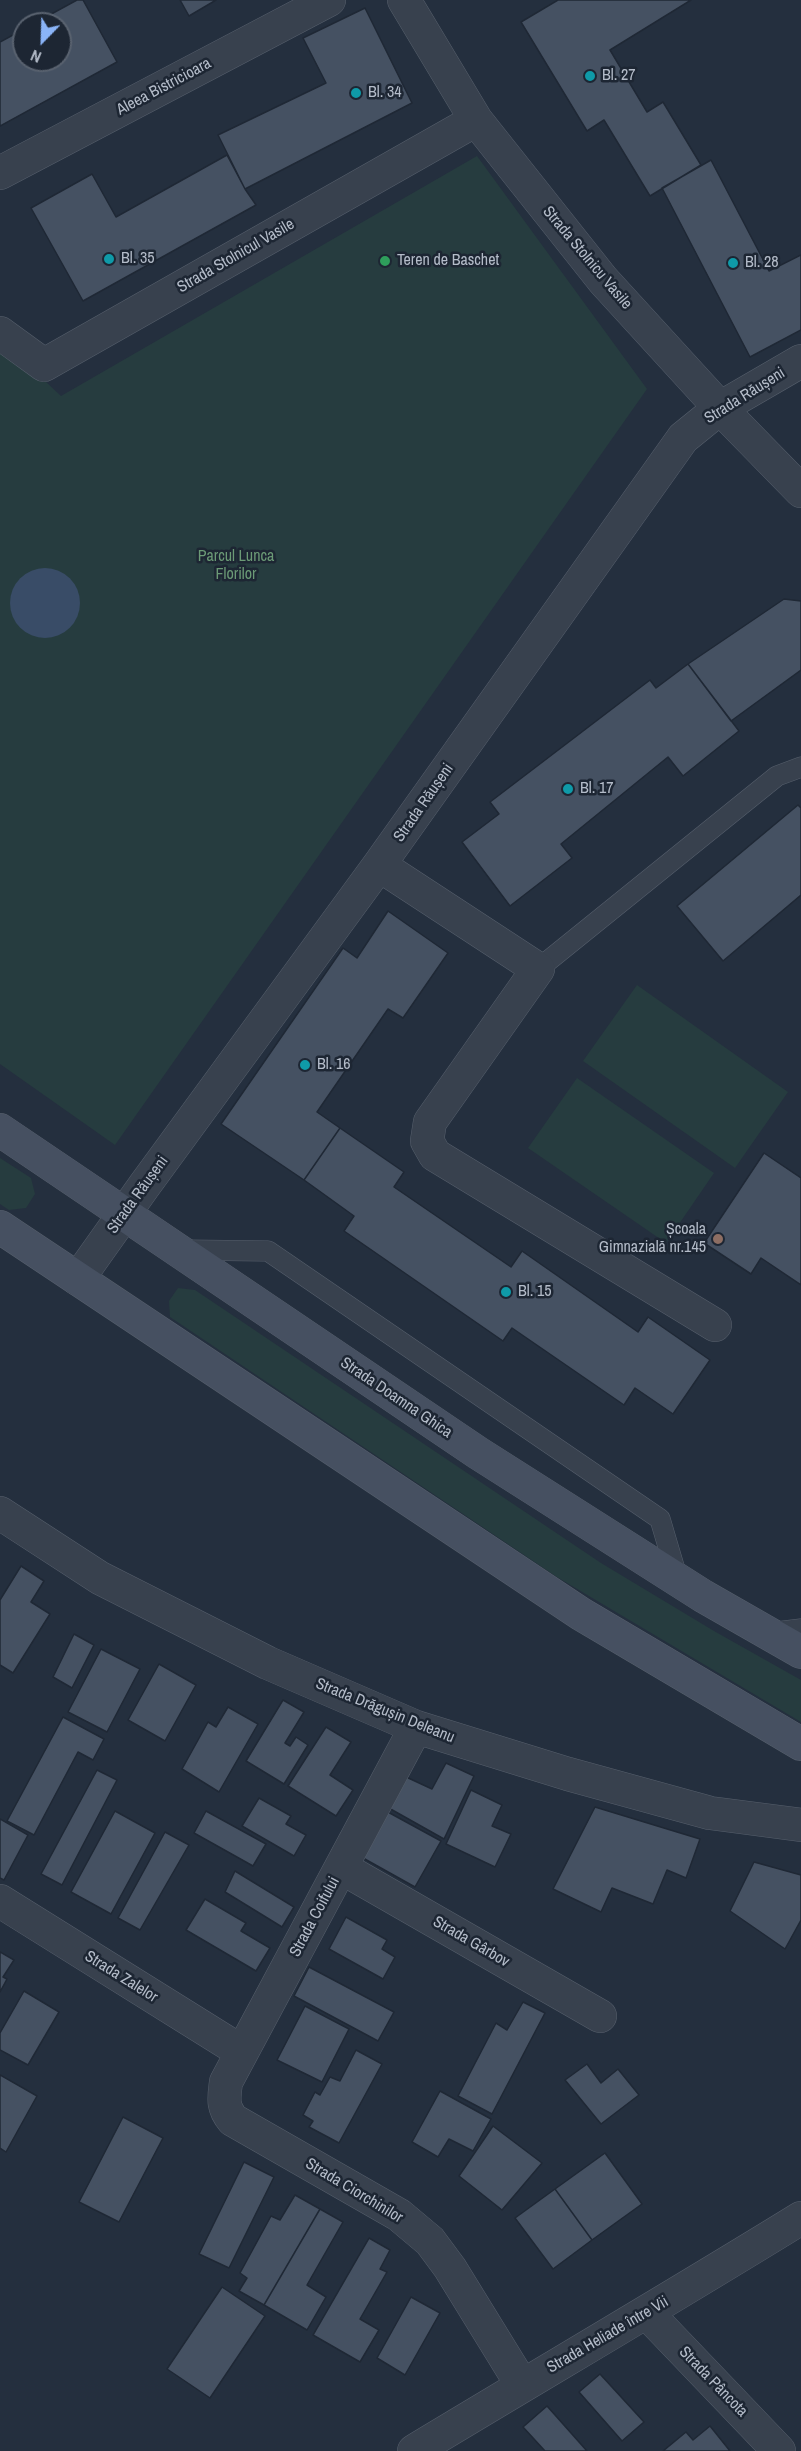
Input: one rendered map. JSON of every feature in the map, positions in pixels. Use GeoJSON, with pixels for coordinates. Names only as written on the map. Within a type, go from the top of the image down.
{"type":"FeatureCollection","features":[{"type":"Feature","properties":{"kind":"main road","name":"Strada Doamna Ghica"},"geometry":{"type":"LineString","coordinates":[[0,1130],[478,1453],[678,1580],[801,1652]]}},
{"type":"Feature","properties":{"kind":"main road"},"geometry":{"type":"LineString","coordinates":[[0,1227],[571,1607],[801,1744]]}},
{"type":"Feature","properties":{"kind":"street","name":"Aleea Bistricioara"},"geometry":{"type":"LineString","coordinates":[[0,173],[328,0]]}},
{"type":"Feature","properties":{"kind":"street","name":"Strada Stolnicu Vasile"},"geometry":{"type":"LineString","coordinates":[[404,0],[476,120],[603,280],[720,408],[801,492]]}},
{"type":"Feature","properties":{"kind":"street","name":"Strada Stolnicul Vasile"},"geometry":{"type":"LineString","coordinates":[[0,333],[44,365],[476,120]]}},
{"type":"Feature","properties":{"kind":"street","name":"Strada Răușeni"},"geometry":{"type":"LineString","coordinates":[[78,1279],[380,865],[683,438],[720,408],[801,361]]}},
{"type":"Feature","properties":{"kind":"street"},"geometry":{"type":"LineString","coordinates":[[380,865],[538,969],[430,1122],[427,1141],[435,1155],[715,1325]]}},
{"type":"Feature","properties":{"kind":"street","name":"Strada Drăgușin Deleanu"},"geometry":{"type":"LineString","coordinates":[[0,1513],[100,1578],[268,1663],[416,1727],[568,1774],[710,1813],[801,1825]]}},
{"type":"Feature","properties":{"kind":"street","name":"Strada Coifului"},"geometry":{"type":"LineString","coordinates":[[225,2109],[226,2082],[416,1727]]}},
{"type":"Feature","properties":{"kind":"street","name":"Strada Gârbov"},"geometry":{"type":"LineString","coordinates":[[342,1868],[600,2016]]}},
{"type":"Feature","properties":{"kind":"street","name":"Strada Zalelor"},"geometry":{"type":"LineString","coordinates":[[0,1901],[242,2052]]}},
{"type":"Feature","properties":{"kind":"street","name":"Strada Ciorchinilor"},"geometry":{"type":"LineString","coordinates":[[225,2109],[233,2120],[399,2215],[429,2241],[450,2268],[522,2385]]}},
{"type":"Feature","properties":{"kind":"street","name":"Strada Heliade între Vii"},"geometry":{"type":"LineString","coordinates":[[414,2451],[522,2385],[648,2313],[801,2218]]}},
{"type":"Feature","properties":{"kind":"street","name":"Strada Pâncota"},"geometry":{"type":"LineString","coordinates":[[648,2313],[779,2451]]}},
{"type":"Feature","properties":{"kind":"lane"},"geometry":{"type":"LineString","coordinates":[[538,969],[777,776],[801,767]]}},
{"type":"Feature","properties":{"kind":"lane"},"geometry":{"type":"LineString","coordinates":[[177,1250],[268,1251],[660,1519],[678,1580]]}},
{"type":"Feature","properties":{"kind":"lane"},"geometry":{"type":"LineString","coordinates":[[768,1633],[801,1629]]}},
{"type":"Feature","properties":{"kind":"green space","name":"Parcul Lunca Florilor"},"geometry":{"type":"Polygon","coordinates":[[[477,156],[647,389],[115,1145],[0,1064],[0,339],[61,396],[477,156]]]}},
{"type":"Feature","properties":{"kind":"green space"},"geometry":{"type":"Polygon","coordinates":[[[637,985],[788,1092],[735,1168],[583,1061],[637,985]]]}},
{"type":"Feature","properties":{"kind":"green space"},"geometry":{"type":"Polygon","coordinates":[[[577,1078],[714,1173],[666,1243],[528,1148],[577,1078]]]}},
{"type":"Feature","properties":{"kind":"green space"},"geometry":{"type":"Polygon","coordinates":[[[0,1158],[31,1178],[35,1194],[26,1208],[9,1210],[0,1204],[0,1158]]]}},
{"type":"Feature","properties":{"kind":"green space"},"geometry":{"type":"Polygon","coordinates":[[[178,1288],[195,1290],[601,1563],[801,1680],[801,1722],[557,1577],[170,1317],[169,1301],[178,1288]]]}},
{"type":"Feature","properties":{"kind":"water"},"geometry":{"type":"Polygon","coordinates":[[[52,568],[65,574],[74,583],[78,589],[80,603],[78,617],[70,628],[59,636],[38,638],[20,628],[12,617],[10,596],[20,578],[31,570],[52,568]]]}},
{"type":"Feature","properties":{"kind":"building"},"geometry":{"type":"Polygon","coordinates":[[[77,0],[83,0],[117,62],[0,126],[0,42],[12,36],[12,72],[72,72],[72,12],[55,12],[77,0]]]}},
{"type":"Feature","properties":{"kind":"building"},"geometry":{"type":"Polygon","coordinates":[[[180,0],[216,0],[189,16],[180,0]]]}},
{"type":"Feature","properties":{"kind":"building","name":"Bl. 27"},"geometry":{"type":"Polygon","coordinates":[[[558,0],[691,0],[610,50],[647,112],[663,102],[701,165],[650,196],[604,120],[587,131],[521,22],[558,0]]]}},
{"type":"Feature","properties":{"kind":"building","name":"Bl. 34"},"geometry":{"type":"Polygon","coordinates":[[[365,8],[412,103],[245,189],[218,135],[326,83],[303,38],[365,8]]]}},
{"type":"Feature","properties":{"kind":"building","name":"Bl. 35"},"geometry":{"type":"Polygon","coordinates":[[[227,155],[256,205],[83,301],[31,208],[92,174],[116,217],[227,155]]]}},
{"type":"Feature","properties":{"kind":"building","name":"Bl. 28"},"geometry":{"type":"Polygon","coordinates":[[[711,160],[769,271],[801,255],[801,330],[750,357],[662,188],[711,160]]]}},
{"type":"Feature","properties":{"kind":"building"},"geometry":{"type":"Polygon","coordinates":[[[784,599],[801,601],[801,670],[731,721],[688,664],[784,599]]]}},
{"type":"Feature","properties":{"kind":"building","name":"Bl. 17"},"geometry":{"type":"Polygon","coordinates":[[[688,664],[739,731],[683,776],[668,757],[561,844],[572,858],[510,906],[462,842],[499,814],[490,802],[650,680],[656,688],[688,664]]]}},
{"type":"Feature","properties":{"kind":"building"},"geometry":{"type":"Polygon","coordinates":[[[798,805],[801,808],[801,895],[723,961],[677,906],[798,805]]]}},
{"type":"Feature","properties":{"kind":"building","name":"Bl. 16"},"geometry":{"type":"Polygon","coordinates":[[[388,911],[448,953],[403,1018],[388,1009],[317,1112],[340,1128],[304,1180],[221,1124],[343,948],[357,958],[388,911]]]}},
{"type":"Feature","properties":{"kind":"building","name":"Bl. 15"},"geometry":{"type":"Polygon","coordinates":[[[340,1128],[404,1172],[394,1187],[511,1267],[522,1251],[638,1332],[648,1317],[710,1360],[673,1414],[635,1388],[624,1405],[512,1328],[503,1341],[344,1231],[354,1216],[304,1180],[340,1128]]]}},
{"type":"Feature","properties":{"kind":"building"},"geometry":{"type":"Polygon","coordinates":[[[764,1153],[801,1178],[801,1285],[761,1258],[751,1274],[704,1243],[764,1153]]]}},
{"type":"Feature","properties":{"kind":"building"},"geometry":{"type":"Polygon","coordinates":[[[21,1566],[44,1581],[31,1602],[50,1614],[13,1673],[0,1665],[0,1600],[21,1566]]]}},
{"type":"Feature","properties":{"kind":"building"},"geometry":{"type":"Polygon","coordinates":[[[74,1634],[94,1645],[72,1688],[53,1677],[74,1634]]]}},
{"type":"Feature","properties":{"kind":"building"},"geometry":{"type":"Polygon","coordinates":[[[101,1649],[140,1669],[107,1732],[68,1712],[101,1649]]]}},
{"type":"Feature","properties":{"kind":"building"},"geometry":{"type":"Polygon","coordinates":[[[159,1664],[196,1685],[165,1741],[128,1720],[159,1664]]]}},
{"type":"Feature","properties":{"kind":"building"},"geometry":{"type":"Polygon","coordinates":[[[283,1700],[304,1712],[285,1743],[290,1746],[296,1737],[308,1745],[284,1784],[246,1761],[283,1700]]]}},
{"type":"Feature","properties":{"kind":"building"},"geometry":{"type":"Polygon","coordinates":[[[228,1707],[258,1724],[219,1792],[182,1769],[208,1722],[216,1727],[228,1707]]]}},
{"type":"Feature","properties":{"kind":"building"},"geometry":{"type":"Polygon","coordinates":[[[63,1717],[104,1739],[93,1760],[78,1752],[34,1835],[7,1821],[63,1717]]]}},
{"type":"Feature","properties":{"kind":"building"},"geometry":{"type":"Polygon","coordinates":[[[326,1727],[351,1742],[330,1775],[353,1790],[336,1816],[288,1786],[326,1727]]]}},
{"type":"Feature","properties":{"kind":"building"},"geometry":{"type":"Polygon","coordinates":[[[446,1763],[474,1776],[444,1839],[387,1807],[404,1776],[432,1789],[446,1763]]]}},
{"type":"Feature","properties":{"kind":"building"},"geometry":{"type":"Polygon","coordinates":[[[97,1770],[117,1780],[62,1885],[41,1874],[97,1770]]]}},
{"type":"Feature","properties":{"kind":"building"},"geometry":{"type":"Polygon","coordinates":[[[471,1790],[502,1805],[492,1826],[511,1834],[495,1867],[446,1844],[471,1790]]]}},
{"type":"Feature","properties":{"kind":"building"},"geometry":{"type":"Polygon","coordinates":[[[259,1798],[291,1816],[286,1824],[306,1835],[294,1856],[242,1826],[259,1798]]]}},
{"type":"Feature","properties":{"kind":"building"},"geometry":{"type":"Polygon","coordinates":[[[595,1807],[700,1839],[686,1878],[667,1870],[653,1904],[612,1888],[601,1912],[553,1889],[595,1807]]]}},
{"type":"Feature","properties":{"kind":"building"},"geometry":{"type":"Polygon","coordinates":[[[115,1811],[155,1833],[111,1914],[71,1892],[115,1811]]]}},
{"type":"Feature","properties":{"kind":"building"},"geometry":{"type":"Polygon","coordinates":[[[206,1811],[266,1844],[253,1866],[194,1833],[206,1811]]]}},
{"type":"Feature","properties":{"kind":"building"},"geometry":{"type":"Polygon","coordinates":[[[386,1811],[441,1841],[415,1887],[363,1858],[386,1811]]]}},
{"type":"Feature","properties":{"kind":"building"},"geometry":{"type":"Polygon","coordinates":[[[0,1819],[28,1835],[4,1880],[0,1878],[0,1819]]]}},
{"type":"Feature","properties":{"kind":"building"},"geometry":{"type":"Polygon","coordinates":[[[165,1832],[189,1845],[140,1930],[118,1918],[165,1832]]]}},
{"type":"Feature","properties":{"kind":"building"},"geometry":{"type":"Polygon","coordinates":[[[754,1862],[801,1875],[801,1920],[785,1949],[730,1911],[754,1862]]]}},
{"type":"Feature","properties":{"kind":"building"},"geometry":{"type":"Polygon","coordinates":[[[235,1871],[294,1907],[282,1927],[225,1892],[235,1871]]]}},
{"type":"Feature","properties":{"kind":"building"},"geometry":{"type":"Polygon","coordinates":[[[205,1899],[246,1923],[241,1931],[270,1948],[256,1971],[186,1930],[205,1899]]]}},
{"type":"Feature","properties":{"kind":"building"},"geometry":{"type":"Polygon","coordinates":[[[346,1917],[387,1940],[382,1949],[395,1957],[383,1979],[329,1949],[346,1917]]]}},
{"type":"Feature","properties":{"kind":"building"},"geometry":{"type":"Polygon","coordinates":[[[0,1952],[14,1960],[3,1977],[7,1979],[0,1992],[0,1952]]]}},
{"type":"Feature","properties":{"kind":"building"},"geometry":{"type":"Polygon","coordinates":[[[309,1967],[394,2012],[378,2041],[294,1996],[309,1967]]]}},
{"type":"Feature","properties":{"kind":"building"},"geometry":{"type":"Polygon","coordinates":[[[24,1991],[59,2012],[28,2065],[0,2050],[0,2033],[24,1991]]]}},
{"type":"Feature","properties":{"kind":"building"},"geometry":{"type":"Polygon","coordinates":[[[523,2002],[545,2013],[492,2114],[458,2096],[496,2023],[507,2030],[523,2002]]]}},
{"type":"Feature","properties":{"kind":"building"},"geometry":{"type":"Polygon","coordinates":[[[305,2006],[349,2029],[322,2082],[277,2060],[305,2006]]]}},
{"type":"Feature","properties":{"kind":"building"},"geometry":{"type":"Polygon","coordinates":[[[356,2050],[382,2064],[339,2143],[309,2127],[313,2121],[303,2115],[315,2092],[320,2095],[330,2077],[340,2081],[356,2050]]]}},
{"type":"Feature","properties":{"kind":"building"},"geometry":{"type":"Polygon","coordinates":[[[587,2064],[601,2083],[618,2069],[639,2095],[601,2124],[565,2080],[587,2064]]]}},
{"type":"Feature","properties":{"kind":"building"},"geometry":{"type":"Polygon","coordinates":[[[0,2075],[37,2096],[6,2152],[0,2148],[0,2075]]]}},
{"type":"Feature","properties":{"kind":"building"},"geometry":{"type":"Polygon","coordinates":[[[440,2091],[491,2119],[473,2151],[449,2139],[438,2157],[412,2142],[440,2091]]]}},
{"type":"Feature","properties":{"kind":"building"},"geometry":{"type":"Polygon","coordinates":[[[123,2117],[163,2138],[119,2222],[79,2202],[123,2117]]]}},
{"type":"Feature","properties":{"kind":"building"},"geometry":{"type":"Polygon","coordinates":[[[493,2126],[542,2163],[502,2210],[459,2176],[493,2126]]]}},
{"type":"Feature","properties":{"kind":"building"},"geometry":{"type":"Polygon","coordinates":[[[605,2153],[642,2204],[592,2240],[555,2189],[605,2153]]]}},
{"type":"Feature","properties":{"kind":"building"},"geometry":{"type":"Polygon","coordinates":[[[244,2162],[274,2177],[229,2268],[199,2254],[244,2162]]]}},
{"type":"Feature","properties":{"kind":"building"},"geometry":{"type":"Polygon","coordinates":[[[555,2189],[592,2240],[553,2269],[515,2218],[555,2189]]]}},
{"type":"Feature","properties":{"kind":"building"},"geometry":{"type":"Polygon","coordinates":[[[295,2195],[320,2209],[264,2305],[239,2291],[247,2278],[240,2273],[271,2216],[280,2220],[295,2195]]]}},
{"type":"Feature","properties":{"kind":"building"},"geometry":{"type":"Polygon","coordinates":[[[320,2209],[343,2222],[307,2285],[326,2297],[307,2330],[264,2305],[320,2209]]]}},
{"type":"Feature","properties":{"kind":"building"},"geometry":{"type":"Polygon","coordinates":[[[369,2238],[390,2250],[380,2269],[387,2272],[360,2319],[379,2330],[360,2362],[313,2335],[369,2238]]]}},
{"type":"Feature","properties":{"kind":"building"},"geometry":{"type":"Polygon","coordinates":[[[222,2287],[265,2316],[210,2398],[167,2369],[222,2287]]]}},
{"type":"Feature","properties":{"kind":"building"},"geometry":{"type":"Polygon","coordinates":[[[411,2297],[440,2313],[405,2375],[377,2358],[411,2297]]]}},
{"type":"Feature","properties":{"kind":"building"},"geometry":{"type":"Polygon","coordinates":[[[600,2374],[644,2422],[622,2441],[579,2392],[600,2374]]]}},
{"type":"Feature","properties":{"kind":"building"},"geometry":{"type":"Polygon","coordinates":[[[547,2406],[587,2451],[545,2451],[523,2427],[547,2406]]]}},
{"type":"Feature","properties":{"kind":"building"},"geometry":{"type":"Polygon","coordinates":[[[710,2426],[730,2451],[663,2451],[686,2432],[693,2440],[710,2426]]]}},
{"type":"Feature","properties":{"kind":"place","name":"Bl. 27"},"geometry":{"type":"Point","coordinates":[590,76]}},
{"type":"Feature","properties":{"kind":"place","name":"Bl. 34"},"geometry":{"type":"Point","coordinates":[356,93]}},
{"type":"Feature","properties":{"kind":"place","name":"Bl. 35"},"geometry":{"type":"Point","coordinates":[109,259]}},
{"type":"Feature","properties":{"kind":"place","name":"Teren de Baschet"},"geometry":{"type":"Point","coordinates":[385,261]}},
{"type":"Feature","properties":{"kind":"place","name":"Bl. 28"},"geometry":{"type":"Point","coordinates":[733,263]}},
{"type":"Feature","properties":{"kind":"place","name":"Bl. 17"},"geometry":{"type":"Point","coordinates":[568,789]}},
{"type":"Feature","properties":{"kind":"place","name":"Bl. 16"},"geometry":{"type":"Point","coordinates":[305,1065]}},
{"type":"Feature","properties":{"kind":"place","name":"Școala Gimnazială nr.145"},"geometry":{"type":"Point","coordinates":[718,1239]}},
{"type":"Feature","properties":{"kind":"place","name":"Bl. 15"},"geometry":{"type":"Point","coordinates":[506,1292]}}]}
